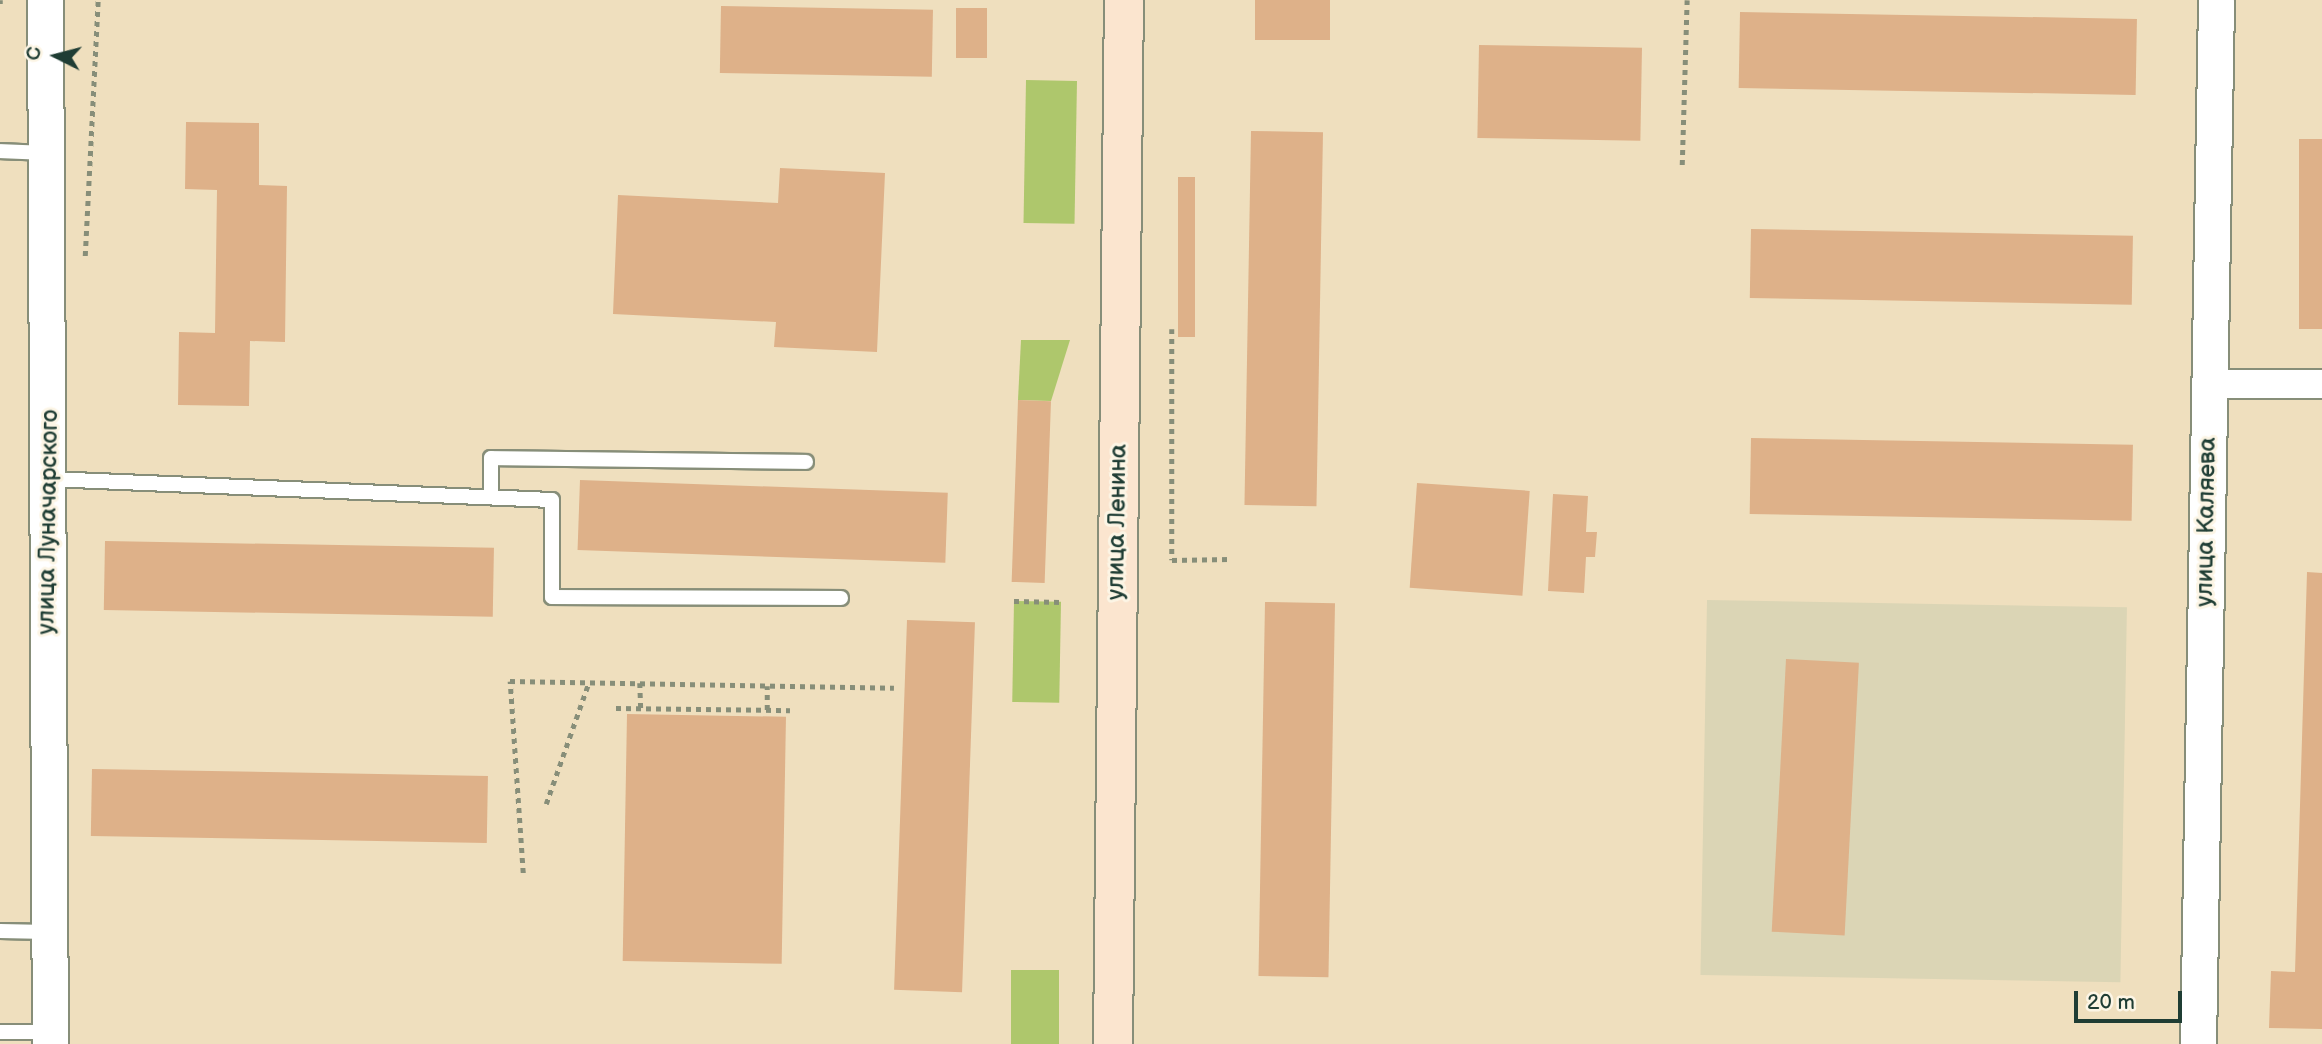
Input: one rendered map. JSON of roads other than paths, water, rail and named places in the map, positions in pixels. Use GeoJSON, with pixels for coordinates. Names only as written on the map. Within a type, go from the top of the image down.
{"type":"FeatureCollection","features":[{"type":"Feature","properties":{"kind":"main road","name":"улица Ленина"},"geometry":{"type":"LineString","coordinates":[[1113,1044],[1124,0]]}},
{"type":"Feature","properties":{"kind":"street","name":"улица Луначарского"},"geometry":{"type":"LineString","coordinates":[[45,0],[48,153],[50,1038]]}},
{"type":"Feature","properties":{"kind":"street","name":"улица Каляева"},"geometry":{"type":"LineString","coordinates":[[2198,1044],[2216,0]]}},
{"type":"Feature","properties":{"kind":"street"},"geometry":{"type":"LineString","coordinates":[[2209,384],[2322,384]]}},
{"type":"Feature","properties":{"kind":"lane"},"geometry":{"type":"LineString","coordinates":[[0,151],[48,153]]}},
{"type":"Feature","properties":{"kind":"lane"},"geometry":{"type":"LineString","coordinates":[[491,497],[491,458],[806,462]]}},
{"type":"Feature","properties":{"kind":"lane"},"geometry":{"type":"LineString","coordinates":[[49,479],[552,500],[552,597],[841,598]]}},
{"type":"Feature","properties":{"kind":"lane"},"geometry":{"type":"LineString","coordinates":[[0,931],[50,932]]}},
{"type":"Feature","properties":{"kind":"lane"},"geometry":{"type":"LineString","coordinates":[[0,1032],[50,1038]]}}]}
